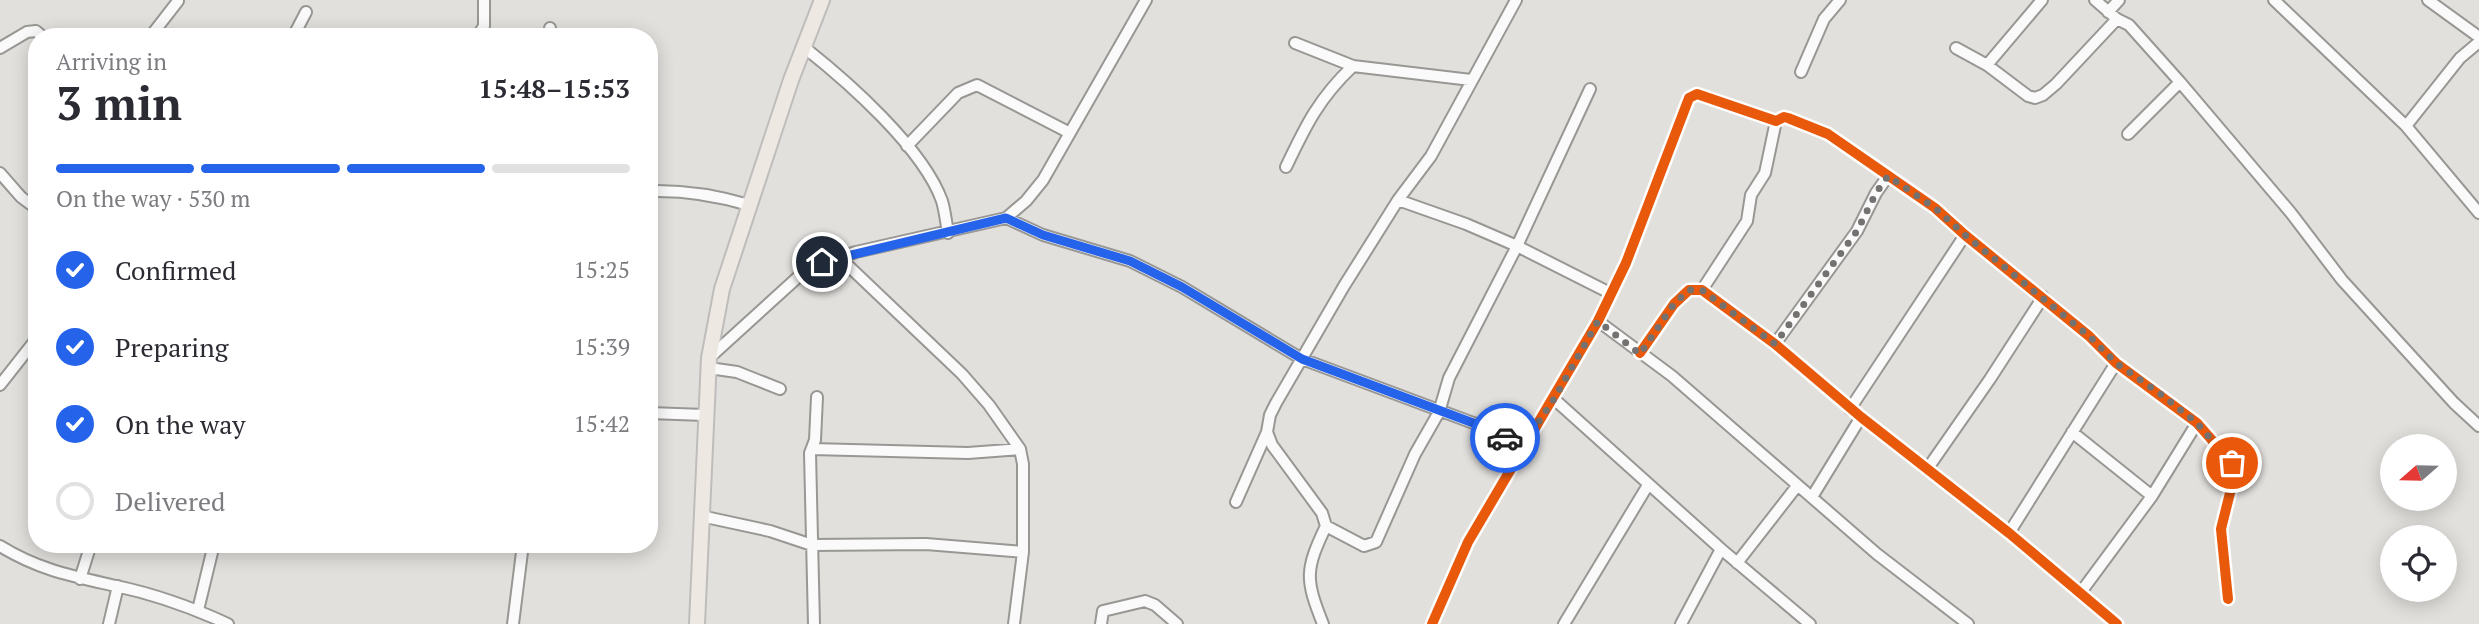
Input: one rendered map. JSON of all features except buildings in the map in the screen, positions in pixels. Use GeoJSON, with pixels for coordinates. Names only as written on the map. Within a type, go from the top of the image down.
{"type":"FeatureCollection","features":[{"type":"Feature","properties":{"kind":"main road"},"geometry":{"type":"LineString","coordinates":[[697,624],[709,363],[723,289],[791,80],[822,0]]}},
{"type":"Feature","properties":{"kind":"street"},"geometry":{"type":"LineString","coordinates":[[480,28],[484,0]]}},
{"type":"Feature","properties":{"kind":"street"},"geometry":{"type":"LineString","coordinates":[[780,390],[709,363],[808,268],[839,257],[1006,218],[1026,201],[1043,180],[1146,0]]}},
{"type":"Feature","properties":{"kind":"street"},"geometry":{"type":"LineString","coordinates":[[1236,502],[1267,432],[1270,415],[1398,200],[1431,156],[1516,0]]}},
{"type":"Feature","properties":{"kind":"street"},"geometry":{"type":"LineString","coordinates":[[1801,72],[1824,19],[1840,0]]}},
{"type":"Feature","properties":{"kind":"street"},"geometry":{"type":"LineString","coordinates":[[1987,65],[2042,0]]}},
{"type":"Feature","properties":{"kind":"street"},"geometry":{"type":"LineString","coordinates":[[2095,0],[2117,19],[2129,25],[2291,213],[2342,280],[2454,403],[2479,426]]}},
{"type":"Feature","properties":{"kind":"street"},"geometry":{"type":"LineString","coordinates":[[2108,12],[2119,0]]}},
{"type":"Feature","properties":{"kind":"street"},"geometry":{"type":"LineString","coordinates":[[2274,0],[2406,126],[2479,213]]}},
{"type":"Feature","properties":{"kind":"street"},"geometry":{"type":"LineString","coordinates":[[2406,126],[2460,58],[2479,40],[2428,0]]}},
{"type":"Feature","properties":{"kind":"street"},"geometry":{"type":"LineString","coordinates":[[157,28],[178,1]]}},
{"type":"Feature","properties":{"kind":"street"},"geometry":{"type":"LineString","coordinates":[[298,28],[306,12]]}},
{"type":"Feature","properties":{"kind":"street"},"geometry":{"type":"LineString","coordinates":[[1956,48],[1987,65],[2028,96],[2035,98],[2043,95],[2117,19]]}},
{"type":"Feature","properties":{"kind":"street"},"geometry":{"type":"LineString","coordinates":[[0,48],[28,32]]}},
{"type":"Feature","properties":{"kind":"street"},"geometry":{"type":"LineString","coordinates":[[1295,43],[1353,66],[1471,80]]}},
{"type":"Feature","properties":{"kind":"street"},"geometry":{"type":"LineString","coordinates":[[805,48],[849,83],[907,146],[942,201],[948,233]]}},
{"type":"Feature","properties":{"kind":"street"},"geometry":{"type":"LineString","coordinates":[[1286,167],[1315,109],[1353,66]]}},
{"type":"Feature","properties":{"kind":"street"},"geometry":{"type":"LineString","coordinates":[[2128,134],[2180,82]]}},
{"type":"Feature","properties":{"kind":"street"},"geometry":{"type":"LineString","coordinates":[[907,146],[958,93],[977,85],[1070,133]]}},
{"type":"Feature","properties":{"kind":"street"},"geometry":{"type":"LineString","coordinates":[[1326,526],[1364,546],[1376,542],[1415,454],[1439,412],[1449,378],[1517,246],[1590,89]]}},
{"type":"Feature","properties":{"kind":"street"},"geometry":{"type":"LineString","coordinates":[[1432,624],[1468,542],[1598,321],[1635,240],[1689,98],[1701,94],[1776,121],[1788,118],[1828,134],[1935,208],[2089,336],[2116,363],[2197,423],[2232,463],[2235,473],[2221,529],[2228,599]]}},
{"type":"Feature","properties":{"kind":"street"},"geometry":{"type":"LineString","coordinates":[[1702,290],[1747,220],[1751,195],[1765,173],[1776,121]]}},
{"type":"Feature","properties":{"kind":"street"},"geometry":{"type":"LineString","coordinates":[[1775,344],[1857,231],[1876,193],[1888,176]]}},
{"type":"Feature","properties":{"kind":"street"},"geometry":{"type":"LineString","coordinates":[[1,177],[28,201]]}},
{"type":"Feature","properties":{"kind":"street"},"geometry":{"type":"LineString","coordinates":[[658,191],[716,195],[749,205]]}},
{"type":"Feature","properties":{"kind":"street"},"geometry":{"type":"LineString","coordinates":[[1398,200],[1466,224],[1517,246],[1610,293]]}},
{"type":"Feature","properties":{"kind":"street"},"geometry":{"type":"LineString","coordinates":[[1006,218],[1043,235],[1130,261],[1182,287],[1302,359],[1484,427],[1522,447]]}},
{"type":"Feature","properties":{"kind":"street"},"geometry":{"type":"LineString","coordinates":[[1850,409],[1965,235]]}},
{"type":"Feature","properties":{"kind":"street"},"geometry":{"type":"LineString","coordinates":[[839,257],[962,374],[989,405],[1020,449],[1023,464],[1023,552],[1014,624]]}},
{"type":"Feature","properties":{"kind":"street"},"geometry":{"type":"LineString","coordinates":[[1640,354],[1674,304],[1689,290],[1702,290],[1775,344],[1850,409],[2009,533],[2117,624]]}},
{"type":"Feature","properties":{"kind":"street"},"geometry":{"type":"LineString","coordinates":[[1928,468],[2043,297]]}},
{"type":"Feature","properties":{"kind":"street"},"geometry":{"type":"LineString","coordinates":[[1598,321],[1683,385],[1877,554],[1968,624]]}},
{"type":"Feature","properties":{"kind":"street"},"geometry":{"type":"LineString","coordinates":[[0,385],[28,349]]}},
{"type":"Feature","properties":{"kind":"street"},"geometry":{"type":"LineString","coordinates":[[2009,533],[2116,363]]}},
{"type":"Feature","properties":{"kind":"street"},"geometry":{"type":"LineString","coordinates":[[814,624],[811,449],[815,440],[817,397]]}},
{"type":"Feature","properties":{"kind":"street"},"geometry":{"type":"LineString","coordinates":[[1554,399],[1648,485],[1810,624]]}},
{"type":"Feature","properties":{"kind":"street"},"geometry":{"type":"LineString","coordinates":[[658,413],[705,415]]}},
{"type":"Feature","properties":{"kind":"street"},"geometry":{"type":"LineString","coordinates":[[1812,497],[1861,417]]}},
{"type":"Feature","properties":{"kind":"street"},"geometry":{"type":"LineString","coordinates":[[2081,592],[2152,496],[2197,423]]}},
{"type":"Feature","properties":{"kind":"street"},"geometry":{"type":"LineString","coordinates":[[1267,432],[1272,445],[1322,513],[1326,526],[1310,566],[1312,595],[1323,624]]}},
{"type":"Feature","properties":{"kind":"street"},"geometry":{"type":"LineString","coordinates":[[2072,432],[2152,496]]}},
{"type":"Feature","properties":{"kind":"street"},"geometry":{"type":"LineString","coordinates":[[811,449],[957,453],[1020,449]]}},
{"type":"Feature","properties":{"kind":"street"},"geometry":{"type":"LineString","coordinates":[[1564,624],[1648,485]]}},
{"type":"Feature","properties":{"kind":"street"},"geometry":{"type":"LineString","coordinates":[[1737,563],[1797,486]]}},
{"type":"Feature","properties":{"kind":"street"},"geometry":{"type":"LineString","coordinates":[[701,516],[770,531],[812,545],[926,544],[1023,552]]}},
{"type":"Feature","properties":{"kind":"street"},"geometry":{"type":"LineString","coordinates":[[0,546],[33,564],[198,610],[228,624]]}},
{"type":"Feature","properties":{"kind":"street"},"geometry":{"type":"LineString","coordinates":[[1681,624],[1721,549]]}},
{"type":"Feature","properties":{"kind":"street"},"geometry":{"type":"LineString","coordinates":[[80,579],[88,553]]}},
{"type":"Feature","properties":{"kind":"street"},"geometry":{"type":"LineString","coordinates":[[198,610],[212,553]]}},
{"type":"Feature","properties":{"kind":"street"},"geometry":{"type":"LineString","coordinates":[[513,624],[522,553]]}},
{"type":"Feature","properties":{"kind":"street"},"geometry":{"type":"LineString","coordinates":[[109,624],[118,586]]}},
{"type":"Feature","properties":{"kind":"street"},"geometry":{"type":"LineString","coordinates":[[1101,624],[1103,611],[1145,601],[1155,605],[1177,624]]}},
{"type":"Feature","properties":{"kind":"cycle path"},"geometry":{"type":"LineString","coordinates":[[1432,624],[1468,542],[1598,321],[1626,263],[1689,98],[1697,94],[1776,121],[1788,118],[1828,134],[1935,208],[2089,336],[2116,363],[2197,423],[2232,463],[2235,473],[2221,529],[2228,599]]}},
{"type":"Feature","properties":{"kind":"cycle path"},"geometry":{"type":"LineString","coordinates":[[1640,353],[1674,304],[1689,290],[1702,290],[1775,344],[2117,624]]}},
{"type":"Feature","properties":{"kind":"way so far"},"geometry":{"type":"LineString","coordinates":[[1505,438],[1522,447],[1554,399],[1598,321],[1640,354],[1674,304],[1689,290],[1702,290],[1775,344],[1857,231],[1876,193],[1888,176],[1935,208],[2089,336],[2116,363],[2197,423],[2232,463]]}},
{"type":"Feature","properties":{"kind":"route"},"geometry":{"type":"LineString","coordinates":[[822,262],[1006,218],[1043,235],[1130,261],[1182,287],[1302,359],[1484,427],[1505,438]]}}]}
